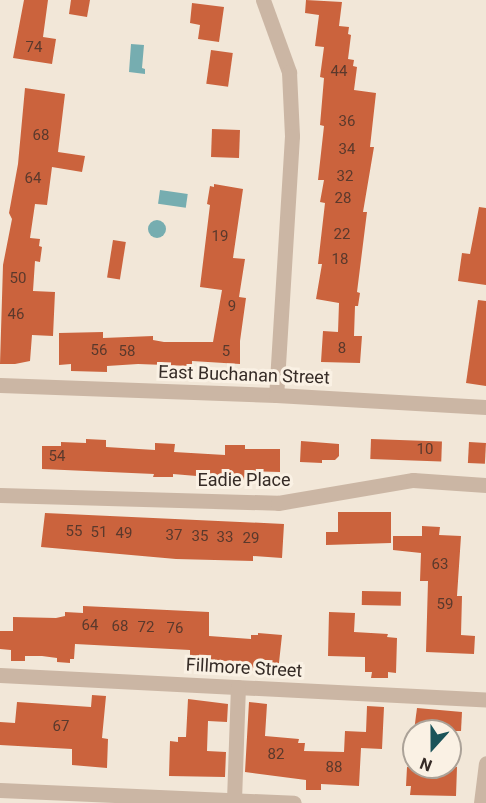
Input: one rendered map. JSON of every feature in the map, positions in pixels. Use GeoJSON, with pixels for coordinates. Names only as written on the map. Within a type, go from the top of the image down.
{"type":"FeatureCollection","features":[{"type":"Feature","properties":{"kind":"street"},"geometry":{"type":"LineString","coordinates":[[263,0],[289,72],[292,136],[276,395]]}},
{"type":"Feature","properties":{"kind":"street","name":"East Buchanan Street"},"geometry":{"type":"LineString","coordinates":[[0,386],[276,395],[486,407]]}},
{"type":"Feature","properties":{"kind":"street","name":"Eadie Place"},"geometry":{"type":"LineString","coordinates":[[0,495],[278,503],[413,480],[486,485]]}},
{"type":"Feature","properties":{"kind":"street","name":"Fillmore Street"},"geometry":{"type":"LineString","coordinates":[[0,675],[486,700]]}},
{"type":"Feature","properties":{"kind":"street"},"geometry":{"type":"LineString","coordinates":[[234,800],[238,687]]}},
{"type":"Feature","properties":{"kind":"street"},"geometry":{"type":"LineString","coordinates":[[481,803],[486,763]]}},
{"type":"Feature","properties":{"kind":"street"},"geometry":{"type":"LineString","coordinates":[[0,790],[294,803]]}},
{"type":"Feature","properties":{"kind":"water"},"geometry":{"type":"Polygon","coordinates":[[[131,44],[144,45],[142,68],[145,69],[145,74],[129,72],[131,44]]]}},
{"type":"Feature","properties":{"kind":"water"},"geometry":{"type":"Polygon","coordinates":[[[160,190],[188,194],[186,208],[158,204],[160,190]]]}},
{"type":"Feature","properties":{"kind":"water"},"geometry":{"type":"Polygon","coordinates":[[[153,220],[161,220],[166,225],[164,236],[153,238],[148,233],[148,225],[153,220]]]}},
{"type":"Feature","properties":{"kind":"building"},"geometry":{"type":"Polygon","coordinates":[[[24,0],[48,0],[43,37],[56,39],[52,64],[13,58],[24,0]]]}},
{"type":"Feature","properties":{"kind":"building"},"geometry":{"type":"Polygon","coordinates":[[[71,0],[90,0],[87,17],[69,14],[71,0]]]}},
{"type":"Feature","properties":{"kind":"building"},"geometry":{"type":"Polygon","coordinates":[[[306,0],[342,2],[339,26],[349,27],[348,34],[351,35],[348,59],[354,60],[353,66],[357,67],[354,90],[376,93],[370,147],[374,147],[363,212],[367,212],[357,292],[360,293],[358,306],[355,306],[354,336],[362,336],[360,363],[321,362],[323,331],[338,332],[339,303],[316,299],[322,264],[318,264],[325,203],[320,202],[324,180],[318,180],[324,126],[320,125],[324,78],[320,77],[324,47],[315,46],[319,15],[305,13],[306,0]]]}},
{"type":"Feature","properties":{"kind":"building"},"geometry":{"type":"Polygon","coordinates":[[[192,3],[224,7],[219,42],[198,39],[200,25],[190,23],[192,3]]]}},
{"type":"Feature","properties":{"kind":"building"},"geometry":{"type":"Polygon","coordinates":[[[211,50],[233,53],[228,87],[206,84],[211,50]]]}},
{"type":"Feature","properties":{"kind":"building"},"geometry":{"type":"Polygon","coordinates":[[[25,88],[65,94],[58,152],[85,156],[82,172],[52,167],[47,205],[35,204],[30,238],[40,239],[39,246],[42,247],[40,262],[35,261],[33,291],[55,292],[53,336],[32,335],[30,361],[0,364],[3,265],[12,219],[9,213],[18,164],[25,88]]]}},
{"type":"Feature","properties":{"kind":"building"},"geometry":{"type":"Polygon","coordinates":[[[212,129],[240,130],[239,158],[211,157],[212,129]]]}},
{"type":"Feature","properties":{"kind":"building"},"geometry":{"type":"Polygon","coordinates":[[[214,184],[243,189],[233,258],[245,259],[239,297],[246,298],[240,341],[240,364],[192,361],[192,366],[138,364],[107,366],[107,372],[71,371],[71,364],[59,365],[59,333],[103,332],[103,338],[153,336],[153,340],[164,342],[213,342],[222,290],[200,287],[210,205],[207,204],[210,186],[214,187],[214,184]]]}},
{"type":"Feature","properties":{"kind":"building"},"geometry":{"type":"Polygon","coordinates":[[[479,207],[486,208],[486,285],[458,281],[462,253],[470,254],[479,207]]]}},
{"type":"Feature","properties":{"kind":"building"},"geometry":{"type":"Polygon","coordinates":[[[113,240],[126,242],[120,280],[107,278],[113,240]]]}},
{"type":"Feature","properties":{"kind":"building"},"geometry":{"type":"Polygon","coordinates":[[[478,300],[486,301],[486,386],[466,383],[478,300]]]}},
{"type":"Feature","properties":{"kind":"building"},"geometry":{"type":"Polygon","coordinates":[[[86,439],[106,440],[106,447],[155,450],[155,443],[175,444],[174,452],[225,455],[225,445],[245,445],[245,449],[280,449],[280,472],[245,471],[244,480],[173,474],[173,477],[153,477],[154,474],[42,469],[42,446],[61,446],[61,442],[86,443],[86,439]]]}},
{"type":"Feature","properties":{"kind":"building"},"geometry":{"type":"Polygon","coordinates":[[[371,439],[442,441],[441,461],[370,459],[371,439]]]}},
{"type":"Feature","properties":{"kind":"building"},"geometry":{"type":"Polygon","coordinates":[[[301,441],[339,444],[339,456],[335,460],[322,460],[322,463],[300,462],[301,441]]]}},
{"type":"Feature","properties":{"kind":"building"},"geometry":{"type":"Polygon","coordinates":[[[469,442],[486,443],[485,464],[468,463],[469,442]]]}},
{"type":"Feature","properties":{"kind":"building"},"geometry":{"type":"Polygon","coordinates":[[[338,512],[391,512],[391,543],[326,545],[326,532],[338,532],[338,512]]]}},
{"type":"Feature","properties":{"kind":"building"},"geometry":{"type":"Polygon","coordinates":[[[45,513],[284,524],[282,558],[253,556],[253,561],[176,559],[41,547],[45,513]]]}},
{"type":"Feature","properties":{"kind":"building"},"geometry":{"type":"Polygon","coordinates":[[[422,526],[440,527],[439,535],[461,536],[457,596],[462,596],[461,635],[475,636],[474,654],[426,652],[428,581],[420,581],[421,553],[393,550],[393,536],[422,536],[422,526]]]}},
{"type":"Feature","properties":{"kind":"building"},"geometry":{"type":"Polygon","coordinates":[[[362,591],[401,592],[401,606],[362,605],[362,591]]]}},
{"type":"Feature","properties":{"kind":"building"},"geometry":{"type":"Polygon","coordinates":[[[83,606],[209,612],[209,636],[251,639],[251,635],[258,635],[258,633],[282,635],[278,672],[228,669],[229,661],[190,660],[190,650],[75,644],[74,659],[70,659],[70,663],[57,662],[57,658],[42,656],[25,656],[25,661],[11,661],[11,650],[0,649],[0,631],[13,631],[13,617],[56,618],[65,616],[65,612],[83,613],[83,606]]]}},
{"type":"Feature","properties":{"kind":"building"},"geometry":{"type":"Polygon","coordinates":[[[329,612],[355,613],[354,632],[388,634],[387,637],[397,638],[396,673],[388,672],[388,678],[371,678],[372,672],[365,672],[365,657],[328,656],[329,612]]]}},
{"type":"Feature","properties":{"kind":"building"},"geometry":{"type":"Polygon","coordinates":[[[92,695],[106,696],[102,738],[108,739],[107,768],[72,765],[72,749],[0,745],[0,722],[15,723],[17,702],[91,707],[92,695]]]}},
{"type":"Feature","properties":{"kind":"building"},"geometry":{"type":"Polygon","coordinates":[[[188,699],[228,704],[227,722],[208,721],[207,751],[226,752],[225,777],[169,776],[170,741],[178,742],[178,737],[186,737],[188,699]]]}},
{"type":"Feature","properties":{"kind":"building"},"geometry":{"type":"Polygon","coordinates":[[[249,702],[267,704],[265,736],[299,739],[298,743],[305,743],[304,751],[344,752],[345,731],[366,732],[367,706],[384,707],[382,749],[361,748],[359,786],[321,784],[321,790],[306,790],[306,780],[245,772],[249,702]]]}},
{"type":"Feature","properties":{"kind":"building"},"geometry":{"type":"Polygon","coordinates":[[[417,708],[462,712],[462,719],[416,719],[417,708]]]}},
{"type":"Feature","properties":{"kind":"building"},"geometry":{"type":"Polygon","coordinates":[[[406,779],[457,779],[456,796],[410,795],[411,786],[406,786],[406,779]]]}}]}
